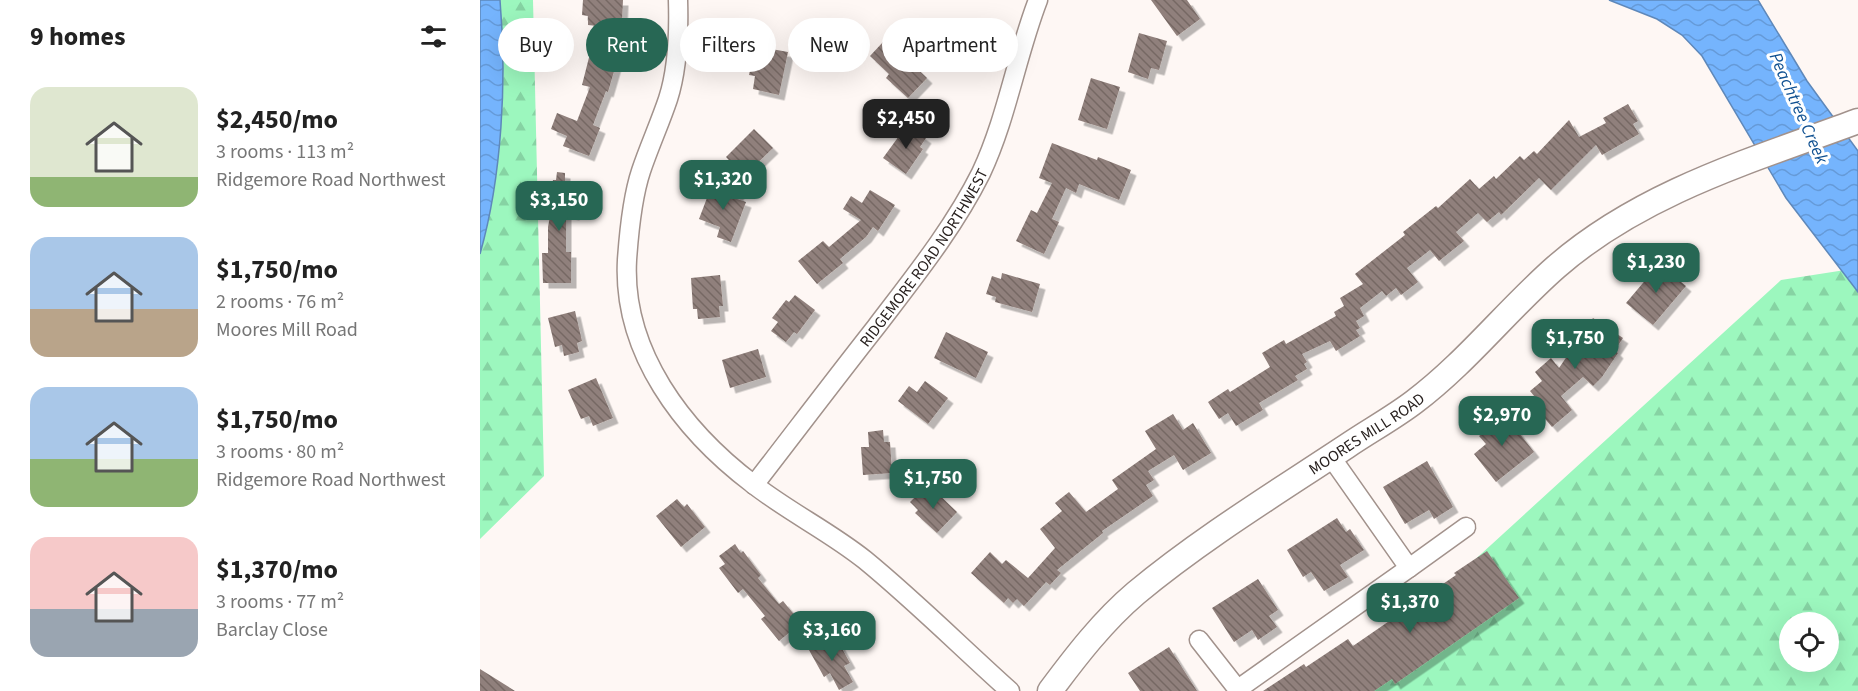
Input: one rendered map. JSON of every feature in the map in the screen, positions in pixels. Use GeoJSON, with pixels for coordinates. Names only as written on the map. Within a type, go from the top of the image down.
{"type":"FeatureCollection","features":[{"type":"Feature","properties":{"kind":"street"},"geometry":{"type":"LineString","coordinates":[[678,0],[676,57],[669,98],[640,173],[629,231],[627,263],[629,296],[635,327],[645,358],[658,383],[689,425],[723,459],[754,485],[836,538],[866,561],[1010,691]]}},
{"type":"Feature","properties":{"kind":"street","name":"RIDGEMORE ROAD NORTHWEST"},"geometry":{"type":"LineString","coordinates":[[754,485],[930,257],[964,204],[982,170],[996,134],[1038,0]]}},
{"type":"Feature","properties":{"kind":"street","name":"MOORES MILL ROAD"},"geometry":{"type":"LineString","coordinates":[[1050,691],[1087,642],[1136,594],[1232,522],[1414,402],[1454,368],[1557,267],[1598,235],[1640,208],[1710,175],[1858,121]]}},
{"type":"Feature","properties":{"kind":"street"},"geometry":{"type":"LineString","coordinates":[[1331,457],[1409,568]]}},
{"type":"Feature","properties":{"kind":"street"},"geometry":{"type":"LineString","coordinates":[[1199,640],[1239,690],[1466,527]]}},
{"type":"Feature","properties":{"kind":"green space"},"geometry":{"type":"Polygon","coordinates":[[[480,0],[533,0],[533,18],[498,18],[498,72],[535,72],[544,476],[480,539],[480,0]]]}},
{"type":"Feature","properties":{"kind":"green space"},"geometry":{"type":"Polygon","coordinates":[[[1858,268],[1858,691],[1331,691],[1781,280],[1858,268]]]}},
{"type":"Feature","properties":{"kind":"water"},"geometry":{"type":"Polygon","coordinates":[[[480,0],[500,0],[498,72],[503,72],[501,128],[493,193],[480,254],[480,0]]]}},
{"type":"Feature","properties":{"kind":"water","name":"Peachtree Creek"},"geometry":{"type":"Polygon","coordinates":[[[1609,0],[1758,0],[1807,81],[1858,151],[1858,292],[1786,198],[1702,56],[1682,35],[1657,19],[1609,0]]]}},
{"type":"Feature","properties":{"kind":"building"},"geometry":{"type":"Polygon","coordinates":[[[583,0],[623,0],[622,18],[588,18],[582,15],[583,0]]]}},
{"type":"Feature","properties":{"kind":"building"},"geometry":{"type":"Polygon","coordinates":[[[1151,0],[1187,0],[1200,19],[1177,36],[1151,0]]]}},
{"type":"Feature","properties":{"kind":"building"},"geometry":{"type":"Polygon","coordinates":[[[1139,33],[1167,41],[1159,70],[1151,68],[1148,79],[1128,72],[1139,33]]]}},
{"type":"Feature","properties":{"kind":"building"},"geometry":{"type":"Polygon","coordinates":[[[882,43],[882,67],[870,56],[882,43]]]}},
{"type":"Feature","properties":{"kind":"building"},"geometry":{"type":"Polygon","coordinates":[[[776,50],[788,52],[779,95],[753,89],[755,76],[749,75],[750,72],[776,72],[776,50]]]}},
{"type":"Feature","properties":{"kind":"building"},"geometry":{"type":"Polygon","coordinates":[[[586,69],[586,72],[614,72],[608,92],[606,91],[593,125],[600,128],[589,156],[563,146],[567,136],[551,129],[557,113],[577,121],[590,87],[582,85],[586,69]]]}},
{"type":"Feature","properties":{"kind":"building"},"geometry":{"type":"Polygon","coordinates":[[[887,72],[921,72],[927,78],[908,98],[886,78],[889,74],[887,72]]]}},
{"type":"Feature","properties":{"kind":"building"},"geometry":{"type":"Polygon","coordinates":[[[1091,78],[1120,87],[1107,129],[1078,120],[1091,78]]]}},
{"type":"Feature","properties":{"kind":"building"},"geometry":{"type":"Polygon","coordinates":[[[1628,104],[1638,121],[1633,124],[1639,134],[1602,155],[1596,145],[1551,190],[1539,178],[1501,215],[1499,212],[1487,222],[1478,213],[1456,232],[1464,241],[1439,261],[1430,250],[1407,268],[1418,282],[1401,295],[1396,288],[1386,296],[1382,291],[1360,308],[1364,316],[1356,321],[1360,328],[1356,330],[1360,336],[1336,351],[1330,341],[1302,354],[1307,362],[1304,364],[1307,369],[1295,376],[1298,380],[1259,403],[1263,410],[1236,426],[1228,413],[1219,419],[1208,402],[1228,389],[1230,392],[1270,367],[1262,353],[1284,340],[1286,344],[1336,316],[1334,312],[1344,306],[1340,298],[1363,284],[1355,274],[1405,235],[1403,232],[1436,206],[1438,208],[1470,179],[1479,189],[1494,176],[1496,179],[1520,156],[1524,160],[1534,151],[1537,154],[1569,120],[1579,137],[1606,123],[1603,118],[1628,104]]]}},
{"type":"Feature","properties":{"kind":"building"},"geometry":{"type":"Polygon","coordinates":[[[907,125],[926,138],[920,147],[923,149],[906,174],[883,158],[907,125]]]}},
{"type":"Feature","properties":{"kind":"building"},"geometry":{"type":"Polygon","coordinates":[[[754,129],[773,148],[744,176],[726,157],[754,129]]]}},
{"type":"Feature","properties":{"kind":"building"},"geometry":{"type":"Polygon","coordinates":[[[1052,143],[1131,170],[1119,200],[1079,184],[1076,193],[1066,188],[1052,219],[1059,222],[1044,254],[1016,241],[1031,210],[1037,213],[1052,183],[1039,178],[1052,143]]]}},
{"type":"Feature","properties":{"kind":"building"},"geometry":{"type":"Polygon","coordinates":[[[557,172],[565,173],[565,182],[579,185],[574,215],[566,213],[566,252],[571,252],[571,283],[543,283],[542,253],[548,253],[548,227],[551,211],[547,210],[553,180],[556,180],[557,172]]]}},
{"type":"Feature","properties":{"kind":"building"},"geometry":{"type":"Polygon","coordinates":[[[718,184],[739,192],[737,199],[746,202],[731,242],[717,237],[720,227],[699,219],[710,190],[715,192],[718,184]]]}},
{"type":"Feature","properties":{"kind":"building"},"geometry":{"type":"Polygon","coordinates":[[[870,190],[895,205],[878,231],[873,227],[866,237],[840,259],[843,263],[817,284],[798,261],[823,241],[829,247],[861,220],[843,209],[851,196],[862,203],[870,190]]]}},
{"type":"Feature","properties":{"kind":"building"},"geometry":{"type":"Polygon","coordinates":[[[1659,264],[1686,286],[1653,325],[1626,303],[1659,264]]]}},
{"type":"Feature","properties":{"kind":"building"},"geometry":{"type":"Polygon","coordinates":[[[1002,273],[1040,284],[1032,312],[995,302],[996,297],[986,294],[992,276],[1001,279],[1002,273]]]}},
{"type":"Feature","properties":{"kind":"building"},"geometry":{"type":"Polygon","coordinates":[[[720,275],[723,306],[719,306],[720,317],[698,319],[697,309],[693,309],[691,278],[720,275]]]}},
{"type":"Feature","properties":{"kind":"building"},"geometry":{"type":"Polygon","coordinates":[[[795,295],[815,310],[797,334],[794,332],[786,342],[771,331],[778,322],[772,318],[786,300],[789,302],[795,295]]]}},
{"type":"Feature","properties":{"kind":"building"},"geometry":{"type":"Polygon","coordinates":[[[575,311],[582,341],[577,343],[579,352],[564,356],[562,345],[555,347],[548,318],[575,311]]]}},
{"type":"Feature","properties":{"kind":"building"},"geometry":{"type":"Polygon","coordinates":[[[1593,318],[1623,338],[1615,350],[1618,353],[1593,386],[1583,377],[1561,396],[1572,410],[1552,427],[1530,401],[1535,397],[1530,391],[1542,381],[1535,372],[1551,358],[1559,368],[1593,318]]]}},
{"type":"Feature","properties":{"kind":"building"},"geometry":{"type":"Polygon","coordinates":[[[946,332],[988,352],[976,378],[934,358],[946,332]]]}},
{"type":"Feature","properties":{"kind":"building"},"geometry":{"type":"Polygon","coordinates":[[[758,349],[766,377],[730,388],[722,360],[758,349]]]}},
{"type":"Feature","properties":{"kind":"building"},"geometry":{"type":"Polygon","coordinates":[[[596,378],[613,418],[593,426],[589,416],[581,419],[568,390],[596,378]]]}},
{"type":"Feature","properties":{"kind":"building"},"geometry":{"type":"Polygon","coordinates":[[[925,381],[948,398],[928,424],[898,401],[909,386],[917,392],[925,381]]]}},
{"type":"Feature","properties":{"kind":"building"},"geometry":{"type":"Polygon","coordinates":[[[1499,407],[1534,452],[1496,482],[1474,454],[1486,444],[1479,436],[1493,425],[1487,416],[1499,407]]]}},
{"type":"Feature","properties":{"kind":"building"},"geometry":{"type":"Polygon","coordinates":[[[1173,414],[1183,430],[1193,423],[1211,453],[1183,470],[1174,455],[1148,471],[1154,480],[1146,485],[1153,496],[1102,531],[1103,533],[1057,570],[1061,573],[1050,585],[1046,582],[1024,606],[1017,599],[1013,603],[1008,598],[1004,603],[971,573],[990,552],[1002,564],[1006,560],[1028,578],[1055,548],[1040,529],[1062,511],[1055,503],[1069,492],[1086,512],[1118,489],[1112,480],[1156,449],[1145,431],[1173,414]]]}},
{"type":"Feature","properties":{"kind":"building"},"geometry":{"type":"Polygon","coordinates":[[[883,430],[884,442],[890,442],[892,473],[863,475],[861,447],[869,447],[868,432],[883,430]]]}},
{"type":"Feature","properties":{"kind":"building"},"geometry":{"type":"Polygon","coordinates":[[[1427,461],[1453,507],[1434,519],[1429,510],[1405,524],[1383,487],[1427,461]]]}},
{"type":"Feature","properties":{"kind":"building"},"geometry":{"type":"Polygon","coordinates":[[[922,490],[931,498],[936,492],[957,512],[937,533],[915,513],[918,510],[910,502],[922,490]]]}},
{"type":"Feature","properties":{"kind":"building"},"geometry":{"type":"Polygon","coordinates":[[[677,499],[684,507],[687,504],[705,527],[681,547],[656,516],[677,499]]]}},
{"type":"Feature","properties":{"kind":"building"},"geometry":{"type":"Polygon","coordinates":[[[1337,518],[1346,532],[1350,529],[1364,550],[1340,565],[1348,577],[1324,591],[1311,572],[1303,577],[1287,550],[1337,518]]]}},
{"type":"Feature","properties":{"kind":"building"},"geometry":{"type":"Polygon","coordinates":[[[735,544],[761,575],[758,578],[779,604],[783,601],[801,623],[779,641],[761,619],[765,616],[743,589],[738,593],[719,568],[725,564],[719,556],[735,544]]]}},
{"type":"Feature","properties":{"kind":"building"},"geometry":{"type":"Polygon","coordinates":[[[1487,551],[1519,598],[1395,684],[1392,679],[1374,691],[1263,691],[1304,664],[1306,667],[1348,639],[1353,646],[1487,551]]]}},
{"type":"Feature","properties":{"kind":"building"},"geometry":{"type":"Polygon","coordinates":[[[1258,579],[1278,610],[1269,616],[1277,627],[1258,640],[1252,630],[1234,642],[1212,608],[1258,579]]]}},
{"type":"Feature","properties":{"kind":"building"},"geometry":{"type":"Polygon","coordinates":[[[835,636],[850,663],[844,666],[853,682],[839,690],[830,673],[824,677],[809,650],[835,636]]]}},
{"type":"Feature","properties":{"kind":"building"},"geometry":{"type":"Polygon","coordinates":[[[1169,647],[1197,691],[1140,691],[1128,673],[1169,647]]]}},
{"type":"Feature","properties":{"kind":"building"},"geometry":{"type":"Polygon","coordinates":[[[480,669],[515,691],[480,691],[480,669]]]}}]}
